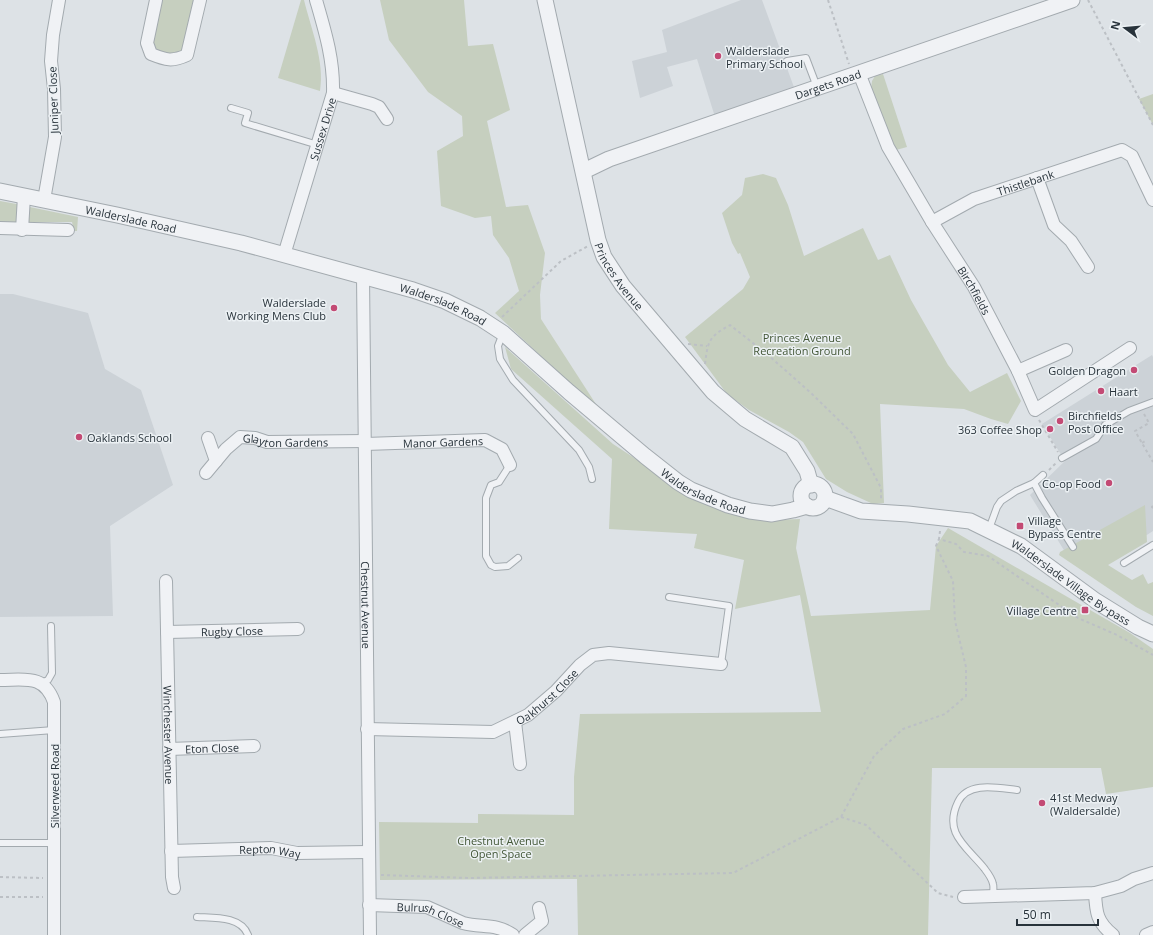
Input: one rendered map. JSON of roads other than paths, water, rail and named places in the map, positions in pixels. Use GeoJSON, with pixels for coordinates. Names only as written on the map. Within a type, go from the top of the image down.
{"type":"FeatureCollection","features":[{"type":"Feature","properties":{"kind":"street","name":"Juniper Close"},"geometry":{"type":"LineString","coordinates":[[44,200],[55,137],[52,61],[53,34],[59,0]]}},
{"type":"Feature","properties":{"kind":"street"},"geometry":{"type":"LineString","coordinates":[[156,0],[147,43],[151,54],[163,59],[176,60],[186,55],[200,0]]}},
{"type":"Feature","properties":{"kind":"street","name":"Sussex Drive"},"geometry":{"type":"LineString","coordinates":[[284,254],[333,93],[334,74],[316,0]]}},
{"type":"Feature","properties":{"kind":"street","name":"Princes Avenue"},"geometry":{"type":"LineString","coordinates":[[545,0],[584,171],[598,240],[604,257],[623,286],[713,392],[745,419],[792,447],[807,471],[811,485]]}},
{"type":"Feature","properties":{"kind":"street","name":"Dargets Road"},"geometry":{"type":"LineString","coordinates":[[584,171],[609,159],[1072,0]]}},
{"type":"Feature","properties":{"kind":"street","name":"Birchfields"},"geometry":{"type":"LineString","coordinates":[[856,74],[888,147],[932,222],[974,287],[1018,371],[1035,410],[1130,348]]}},
{"type":"Feature","properties":{"kind":"street"},"geometry":{"type":"LineString","coordinates":[[333,93],[372,104],[380,108],[387,119]]}},
{"type":"Feature","properties":{"kind":"street","name":"Thistlebank"},"geometry":{"type":"LineString","coordinates":[[932,222],[974,200],[1122,150],[1132,156],[1153,200]]}},
{"type":"Feature","properties":{"kind":"street"},"geometry":{"type":"LineString","coordinates":[[1036,178],[1054,225],[1071,241],[1088,267]]}},
{"type":"Feature","properties":{"kind":"street","name":"Walderslade Road"},"geometry":{"type":"LineString","coordinates":[[0,191],[219,238],[284,254],[440,299],[480,318],[497,329],[568,392],[667,473],[691,490],[728,505],[750,511],[772,514],[807,506]]}},
{"type":"Feature","properties":{"kind":"street"},"geometry":{"type":"LineString","coordinates":[[22,230],[24,196]]}},
{"type":"Feature","properties":{"kind":"street"},"geometry":{"type":"LineString","coordinates":[[0,228],[22,230],[68,230]]}},
{"type":"Feature","properties":{"kind":"street","name":"Chestnut Avenue"},"geometry":{"type":"LineString","coordinates":[[363,276],[370,935]]}},
{"type":"Feature","properties":{"kind":"street"},"geometry":{"type":"LineString","coordinates":[[1018,371],[1066,350]]}},
{"type":"Feature","properties":{"kind":"street","name":"Glayton Gardens"},"geometry":{"type":"LineString","coordinates":[[206,473],[226,449],[240,437],[255,438],[267,442],[365,442]]}},
{"type":"Feature","properties":{"kind":"street"},"geometry":{"type":"LineString","coordinates":[[208,438],[216,461]]}},
{"type":"Feature","properties":{"kind":"street","name":"Manor Gardens"},"geometry":{"type":"LineString","coordinates":[[365,442],[485,440],[502,449],[510,465]]}},
{"type":"Feature","properties":{"kind":"street"},"geometry":{"type":"LineString","coordinates":[[815,484],[824,490],[825,498],[818,507],[807,506],[804,503],[802,496],[804,489],[811,485],[815,484]]}},
{"type":"Feature","properties":{"kind":"street"},"geometry":{"type":"LineString","coordinates":[[825,498],[861,511],[908,514],[970,521],[989,529]]}},
{"type":"Feature","properties":{"kind":"street","name":"Walderslade Village By-pass"},"geometry":{"type":"LineString","coordinates":[[989,529],[1021,546],[1096,601],[1138,627],[1153,634]]}},
{"type":"Feature","properties":{"kind":"street","name":"Winchester Avenue"},"geometry":{"type":"LineString","coordinates":[[166,581],[171,851],[174,888]]}},
{"type":"Feature","properties":{"kind":"street","name":"Rugby Close"},"geometry":{"type":"LineString","coordinates":[[167,632],[298,629]]}},
{"type":"Feature","properties":{"kind":"street","name":"Oakhurst Close"},"geometry":{"type":"LineString","coordinates":[[367,729],[493,732],[528,715],[556,691],[580,665],[594,655],[609,652],[721,664]]}},
{"type":"Feature","properties":{"kind":"street"},"geometry":{"type":"LineString","coordinates":[[0,680],[30,680],[41,683]]}},
{"type":"Feature","properties":{"kind":"street","name":"Silverweed Road"},"geometry":{"type":"LineString","coordinates":[[41,683],[50,692],[54,702],[54,935]]}},
{"type":"Feature","properties":{"kind":"street"},"geometry":{"type":"LineString","coordinates":[[515,722],[520,764]]}},
{"type":"Feature","properties":{"kind":"street","name":"Eton Close"},"geometry":{"type":"LineString","coordinates":[[169,749],[254,746]]}},
{"type":"Feature","properties":{"kind":"street","name":"Repton Way"},"geometry":{"type":"LineString","coordinates":[[171,851],[271,848],[296,853],[368,852]]}},
{"type":"Feature","properties":{"kind":"street"},"geometry":{"type":"LineString","coordinates":[[964,897],[1095,894],[1121,886],[1134,879],[1153,873]]}},
{"type":"Feature","properties":{"kind":"street"},"geometry":{"type":"LineString","coordinates":[[1095,894],[1096,913],[1105,929],[1113,935]]}},
{"type":"Feature","properties":{"kind":"street","name":"Bulrush Close"},"geometry":{"type":"LineString","coordinates":[[369,905],[427,908],[469,925],[498,927],[513,935]]}},
{"type":"Feature","properties":{"kind":"street"},"geometry":{"type":"LineString","coordinates":[[525,935],[542,921],[539,908]]}},
{"type":"Feature","properties":{"kind":"street"},"geometry":{"type":"LineString","coordinates":[[1146,935],[1153,932]]}},
{"type":"Feature","properties":{"kind":"lane"},"geometry":{"type":"LineString","coordinates":[[787,61],[806,58],[818,87]]}},
{"type":"Feature","properties":{"kind":"lane"},"geometry":{"type":"LineString","coordinates":[[231,108],[248,113],[245,123],[318,145]]}},
{"type":"Feature","properties":{"kind":"lane"},"geometry":{"type":"LineString","coordinates":[[497,329],[500,359],[514,380],[579,450],[589,467],[592,479]]}},
{"type":"Feature","properties":{"kind":"lane"},"geometry":{"type":"LineString","coordinates":[[1062,458],[1096,438],[1105,425],[1129,411],[1153,402]]}},
{"type":"Feature","properties":{"kind":"lane"},"geometry":{"type":"LineString","coordinates":[[510,465],[499,482],[491,485],[486,498],[486,556],[491,565],[495,567],[508,566],[518,558]]}},
{"type":"Feature","properties":{"kind":"lane"},"geometry":{"type":"LineString","coordinates":[[989,529],[997,507],[1001,501],[1016,491],[1034,483],[1043,475]]}},
{"type":"Feature","properties":{"kind":"lane"},"geometry":{"type":"LineString","coordinates":[[1034,483],[1072,547]]}},
{"type":"Feature","properties":{"kind":"lane"},"geometry":{"type":"LineString","coordinates":[[1124,563],[1153,545]]}},
{"type":"Feature","properties":{"kind":"lane"},"geometry":{"type":"LineString","coordinates":[[668,596],[729,606],[721,664]]}},
{"type":"Feature","properties":{"kind":"lane"},"geometry":{"type":"LineString","coordinates":[[41,683],[48,680],[52,673],[51,626]]}},
{"type":"Feature","properties":{"kind":"lane"},"geometry":{"type":"LineString","coordinates":[[0,734],[54,730]]}},
{"type":"Feature","properties":{"kind":"lane"},"geometry":{"type":"LineString","coordinates":[[993,896],[993,884],[989,874],[966,849],[955,834],[953,820],[955,807],[961,795],[974,788],[1017,790]]}},
{"type":"Feature","properties":{"kind":"lane"},"geometry":{"type":"LineString","coordinates":[[0,843],[54,843]]}},
{"type":"Feature","properties":{"kind":"lane"},"geometry":{"type":"LineString","coordinates":[[197,917],[231,920],[240,924],[248,935]]}},
{"type":"Feature","properties":{"kind":"place","name":"Walderslade Primary School"},"geometry":{"type":"Point","coordinates":[718,56]}},
{"type":"Feature","properties":{"kind":"place","name":"Walderslade Working Mens Club"},"geometry":{"type":"Point","coordinates":[334,308]}},
{"type":"Feature","properties":{"kind":"place","name":"Golden Dragon"},"geometry":{"type":"Point","coordinates":[1134,370]}},
{"type":"Feature","properties":{"kind":"place","name":"Haart"},"geometry":{"type":"Point","coordinates":[1101,391]}},
{"type":"Feature","properties":{"kind":"place","name":"Birchfields Post Office"},"geometry":{"type":"Point","coordinates":[1060,421]}},
{"type":"Feature","properties":{"kind":"place","name":"363 Coffee Shop"},"geometry":{"type":"Point","coordinates":[1050,429]}},
{"type":"Feature","properties":{"kind":"place","name":"Oaklands School"},"geometry":{"type":"Point","coordinates":[79,437]}},
{"type":"Feature","properties":{"kind":"place","name":"Co-op Food"},"geometry":{"type":"Point","coordinates":[1109,483]}},
{"type":"Feature","properties":{"kind":"place","name":"Village Bypass Centre"},"geometry":{"type":"Point","coordinates":[1020,526]}},
{"type":"Feature","properties":{"kind":"place","name":"Village Centre"},"geometry":{"type":"Point","coordinates":[1085,610]}},
{"type":"Feature","properties":{"kind":"place","name":"41st Medway (Waldersalde)"},"geometry":{"type":"Point","coordinates":[1042,803]}},
{"type":"Feature","properties":{"kind":"park label","name":"Princes Avenue Recreation Ground"},"geometry":{"type":"Point","coordinates":[802,343]}},
{"type":"Feature","properties":{"kind":"park label","name":"Chestnut Avenue Open Space"},"geometry":{"type":"Point","coordinates":[501,846]}}]}
